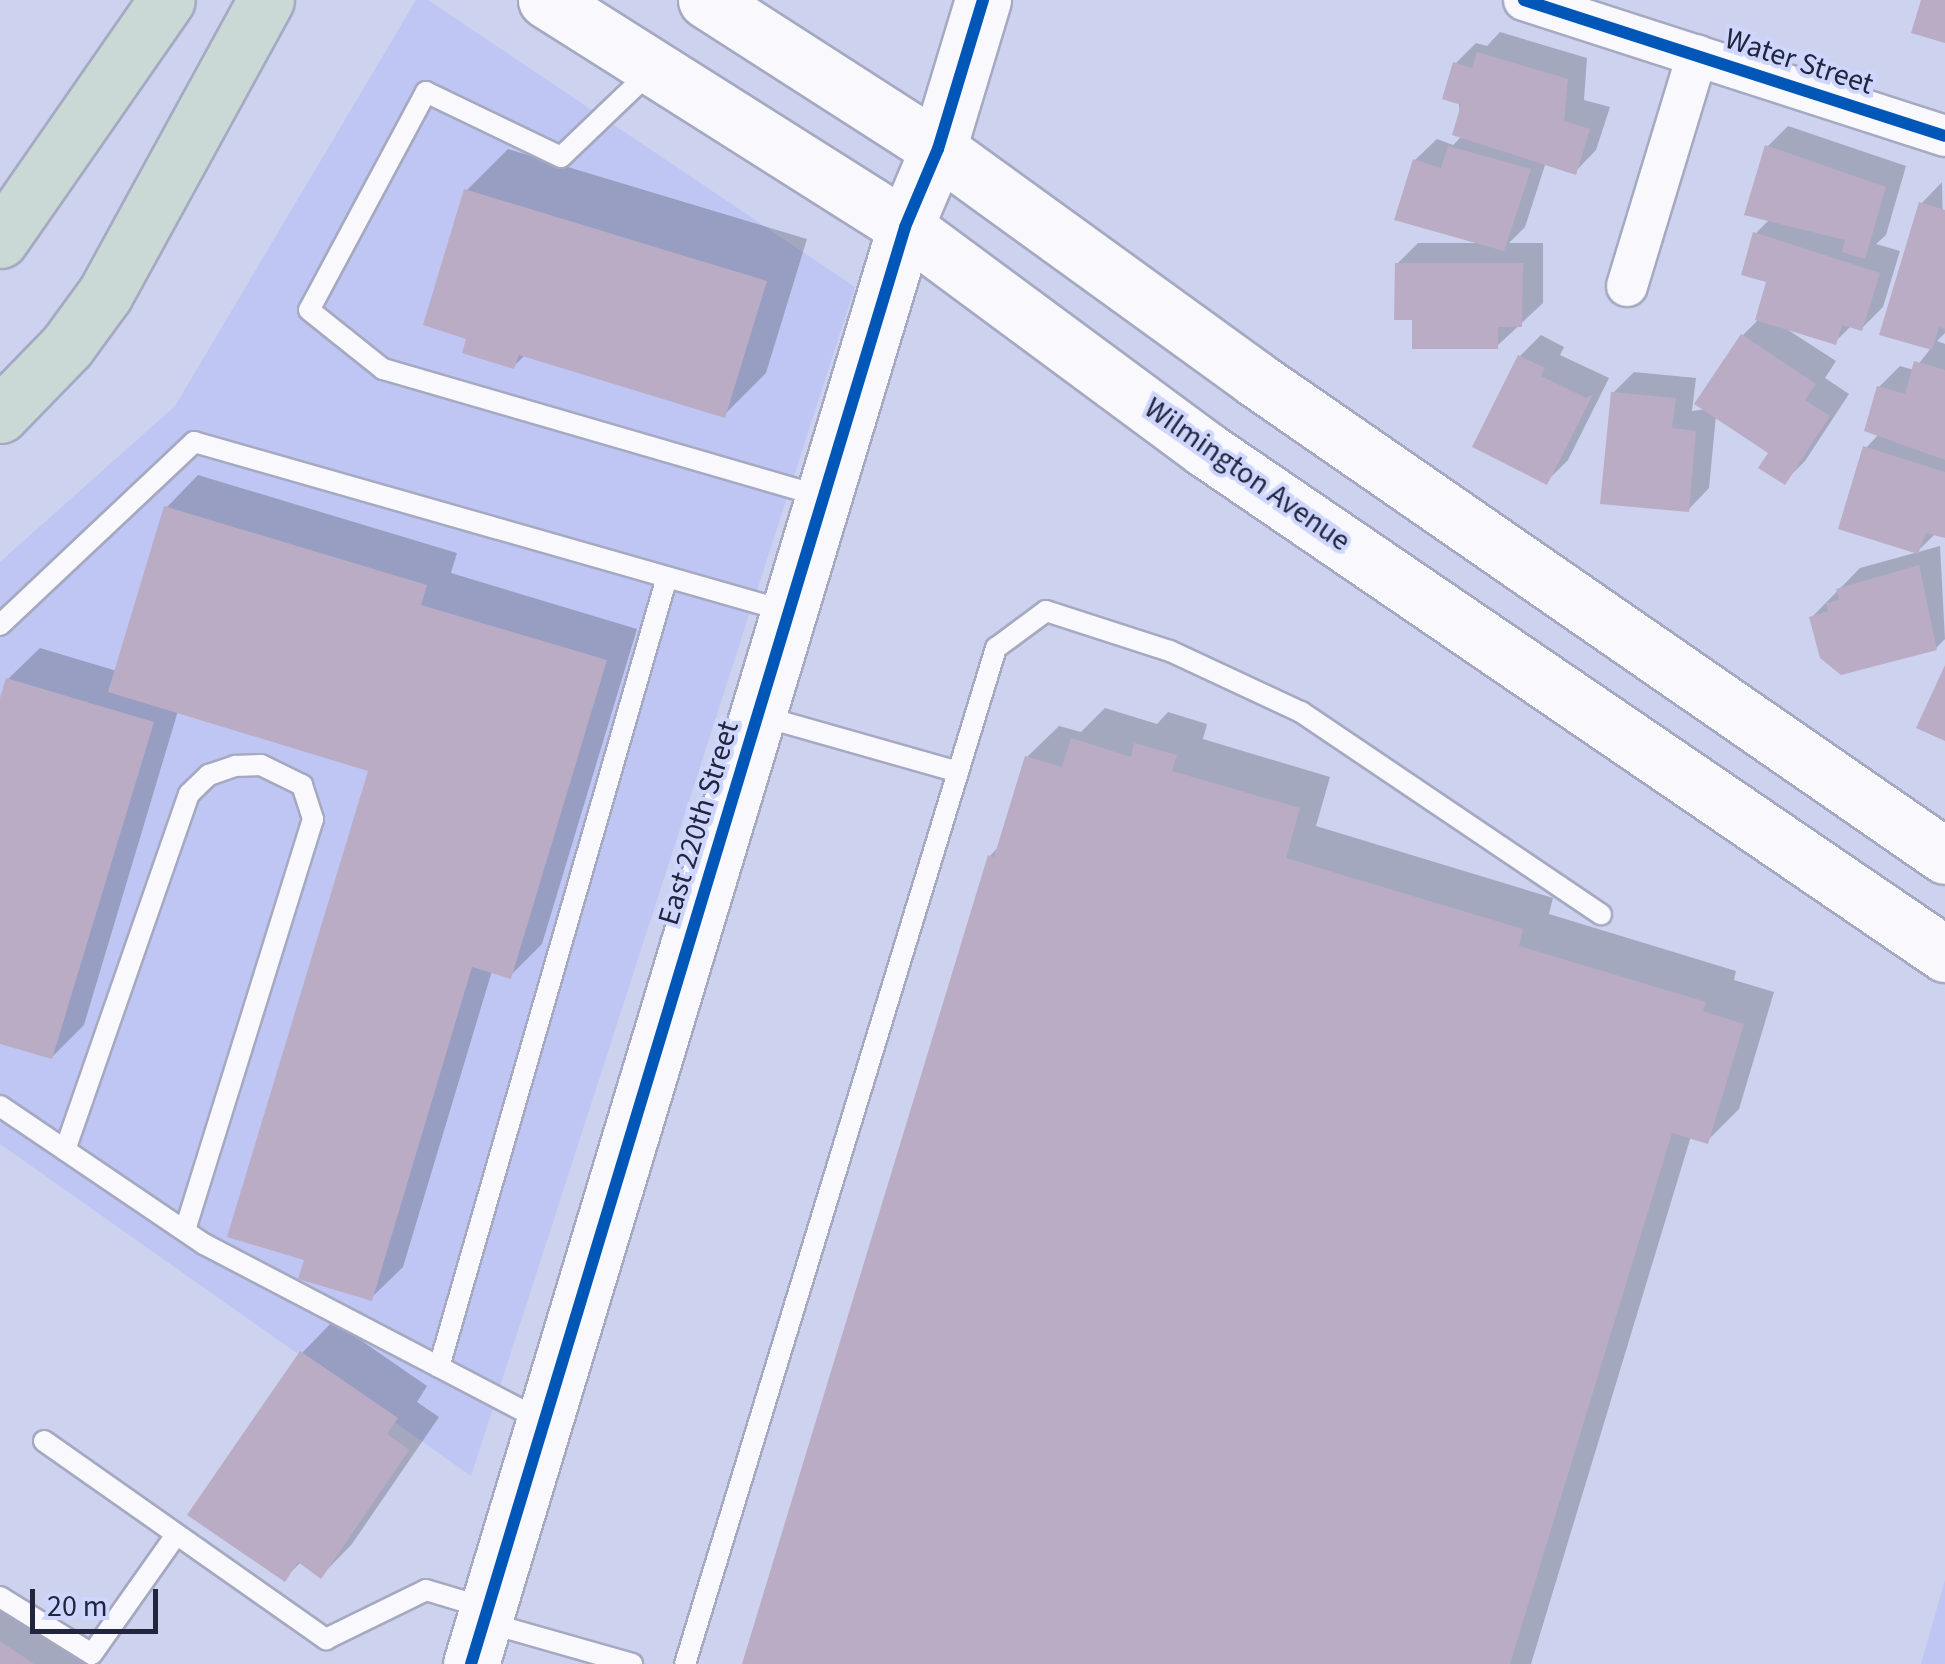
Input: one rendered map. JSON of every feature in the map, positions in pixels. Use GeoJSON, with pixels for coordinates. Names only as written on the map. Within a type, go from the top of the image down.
{"type":"FeatureCollection","features":[{"type":"Feature","properties":{"kind":"highway"},"geometry":{"type":"LineString","coordinates":[[0,240],[166,0]]}},
{"type":"Feature","properties":{"kind":"highway"},"geometry":{"type":"LineString","coordinates":[[0,415],[68,346],[105,294],[266,0]]}},
{"type":"Feature","properties":{"kind":"main road","name":"Wilmington Avenue"},"geometry":{"type":"LineString","coordinates":[[546,0],[905,227],[1205,449],[1945,954]]}},
{"type":"Feature","properties":{"kind":"main road"},"geometry":{"type":"LineString","coordinates":[[706,0],[938,149],[1254,378],[1945,856]]}},
{"type":"Feature","properties":{"kind":"main road","name":"East 220th Street"},"geometry":{"type":"LineString","coordinates":[[481,1631],[905,227],[938,149],[983,0]]}},
{"type":"Feature","properties":{"kind":"street","name":"Water Street"},"geometry":{"type":"LineString","coordinates":[[1524,0],[1945,136]]}},
{"type":"Feature","properties":{"kind":"street"},"geometry":{"type":"LineString","coordinates":[[1628,286],[1697,55]]}},
{"type":"Feature","properties":{"kind":"lane"},"geometry":{"type":"LineString","coordinates":[[653,70],[561,157],[426,92],[309,310],[383,369],[824,497]]}},
{"type":"Feature","properties":{"kind":"lane"},"geometry":{"type":"LineString","coordinates":[[0,625],[194,442],[789,612]]}},
{"type":"Feature","properties":{"kind":"lane"},"geometry":{"type":"LineString","coordinates":[[440,1367],[668,577]]}},
{"type":"Feature","properties":{"kind":"lane"},"geometry":{"type":"LineString","coordinates":[[685,1664],[996,648],[1046,611],[1170,651],[1301,712],[1601,914]]}},
{"type":"Feature","properties":{"kind":"lane"},"geometry":{"type":"LineString","coordinates":[[758,715],[958,772]]}},
{"type":"Feature","properties":{"kind":"lane"},"geometry":{"type":"LineString","coordinates":[[65,1150],[189,794],[209,775],[235,766],[261,765],[302,785],[313,818],[184,1231]]}},
{"type":"Feature","properties":{"kind":"lane"},"geometry":{"type":"LineString","coordinates":[[0,1106],[184,1231],[545,1422]]}},
{"type":"Feature","properties":{"kind":"lane"},"geometry":{"type":"LineString","coordinates":[[44,1441],[326,1639],[426,1590],[481,1631],[632,1664]]}},
{"type":"Feature","properties":{"kind":"lane"},"geometry":{"type":"LineString","coordinates":[[0,1597],[92,1654],[176,1534]]}},
{"type":"Feature","properties":{"kind":"shaded area"},"geometry":{"type":"Polygon","coordinates":[[[416,0],[428,0],[855,287],[471,1476],[0,1144],[0,562],[175,406],[416,0]]]}},
{"type":"Feature","properties":{"kind":"shaded area"},"geometry":{"type":"Polygon","coordinates":[[[1945,1580],[1945,1664],[1921,1664],[1945,1580]]]}},
{"type":"Feature","properties":{"kind":"building"},"geometry":{"type":"Polygon","coordinates":[[[1921,0],[1945,0],[1945,43],[1911,33],[1921,0]]]}},
{"type":"Feature","properties":{"kind":"building"},"geometry":{"type":"Polygon","coordinates":[[[1477,52],[1568,79],[1564,121],[1590,129],[1576,175],[1452,135],[1461,105],[1442,99],[1453,62],[1472,68],[1477,52]]]}},
{"type":"Feature","properties":{"kind":"building"},"geometry":{"type":"Polygon","coordinates":[[[1765,145],[1886,187],[1865,259],[1842,252],[1845,240],[1744,215],[1765,145]]]}},
{"type":"Feature","properties":{"kind":"building"},"geometry":{"type":"Polygon","coordinates":[[[1448,146],[1531,169],[1504,251],[1394,220],[1413,159],[1441,168],[1448,146]]]}},
{"type":"Feature","properties":{"kind":"building"},"geometry":{"type":"Polygon","coordinates":[[[464,189],[767,281],[725,418],[519,355],[514,369],[462,353],[466,339],[423,325],[464,189]]]}},
{"type":"Feature","properties":{"kind":"building"},"geometry":{"type":"Polygon","coordinates":[[[1919,202],[1945,210],[1945,329],[1939,327],[1932,350],[1879,335],[1919,202]]]}},
{"type":"Feature","properties":{"kind":"building"},"geometry":{"type":"Polygon","coordinates":[[[1753,232],[1880,273],[1862,331],[1842,325],[1836,345],[1755,320],[1766,282],[1741,275],[1753,232]]]}},
{"type":"Feature","properties":{"kind":"building"},"geometry":{"type":"Polygon","coordinates":[[[1395,263],[1523,263],[1522,327],[1498,327],[1498,349],[1412,349],[1412,320],[1394,320],[1395,263]]]}},
{"type":"Feature","properties":{"kind":"building"},"geometry":{"type":"Polygon","coordinates":[[[1741,334],[1816,384],[1805,400],[1830,416],[1785,485],[1758,468],[1768,453],[1694,404],[1741,334]]]}},
{"type":"Feature","properties":{"kind":"building"},"geometry":{"type":"Polygon","coordinates":[[[1518,355],[1545,368],[1541,376],[1586,398],[1593,394],[1547,485],[1472,447],[1518,355]]]}},
{"type":"Feature","properties":{"kind":"building"},"geometry":{"type":"Polygon","coordinates":[[[1914,361],[1945,370],[1945,460],[1864,431],[1877,386],[1905,394],[1914,361]]]}},
{"type":"Feature","properties":{"kind":"building"},"geometry":{"type":"Polygon","coordinates":[[[1611,392],[1676,398],[1672,428],[1696,431],[1689,512],[1600,504],[1611,392]]]}},
{"type":"Feature","properties":{"kind":"building"},"geometry":{"type":"Polygon","coordinates":[[[1863,446],[1945,472],[1945,538],[1926,533],[1918,554],[1838,529],[1863,446]]]}},
{"type":"Feature","properties":{"kind":"building"},"geometry":{"type":"Polygon","coordinates":[[[164,506],[427,585],[421,605],[607,660],[511,979],[472,967],[372,1301],[298,1279],[304,1260],[227,1237],[368,771],[108,692],[164,506]]]}},
{"type":"Feature","properties":{"kind":"building"},"geometry":{"type":"Polygon","coordinates":[[[1919,565],[1937,650],[1841,675],[1820,658],[1809,617],[1828,611],[1826,603],[1839,600],[1836,589],[1919,565]]]}},
{"type":"Feature","properties":{"kind":"building"},"geometry":{"type":"Polygon","coordinates":[[[1945,665],[1945,741],[1916,728],[1945,665]]]}},
{"type":"Feature","properties":{"kind":"building"},"geometry":{"type":"Polygon","coordinates":[[[6,678],[154,722],[52,1059],[0,1044],[0,698],[6,678]]]}},
{"type":"Feature","properties":{"kind":"building"},"geometry":{"type":"Polygon","coordinates":[[[1071,738],[1131,757],[1134,743],[1177,755],[1172,771],[1300,808],[1286,858],[1523,929],[1519,946],[1706,1002],[1703,1011],[1744,1024],[1708,1144],[1672,1133],[1510,1664],[742,1664],[988,855],[994,857],[1025,756],[1062,767],[1071,738]]]}},
{"type":"Feature","properties":{"kind":"building"},"geometry":{"type":"Polygon","coordinates":[[[300,1351],[398,1418],[387,1434],[409,1450],[321,1579],[298,1562],[285,1582],[187,1515],[300,1351]]]}},
{"type":"Feature","properties":{"kind":"building"},"geometry":{"type":"Polygon","coordinates":[[[0,1641],[34,1664],[0,1664],[0,1641]]]}},
{"type":"Feature","properties":{"kind":"cycle path"},"geometry":{"type":"LineString","coordinates":[[471,1664],[905,227],[938,149],[983,0]]}},
{"type":"Feature","properties":{"kind":"cycle path"},"geometry":{"type":"LineString","coordinates":[[1524,0],[1945,136]]}}]}
